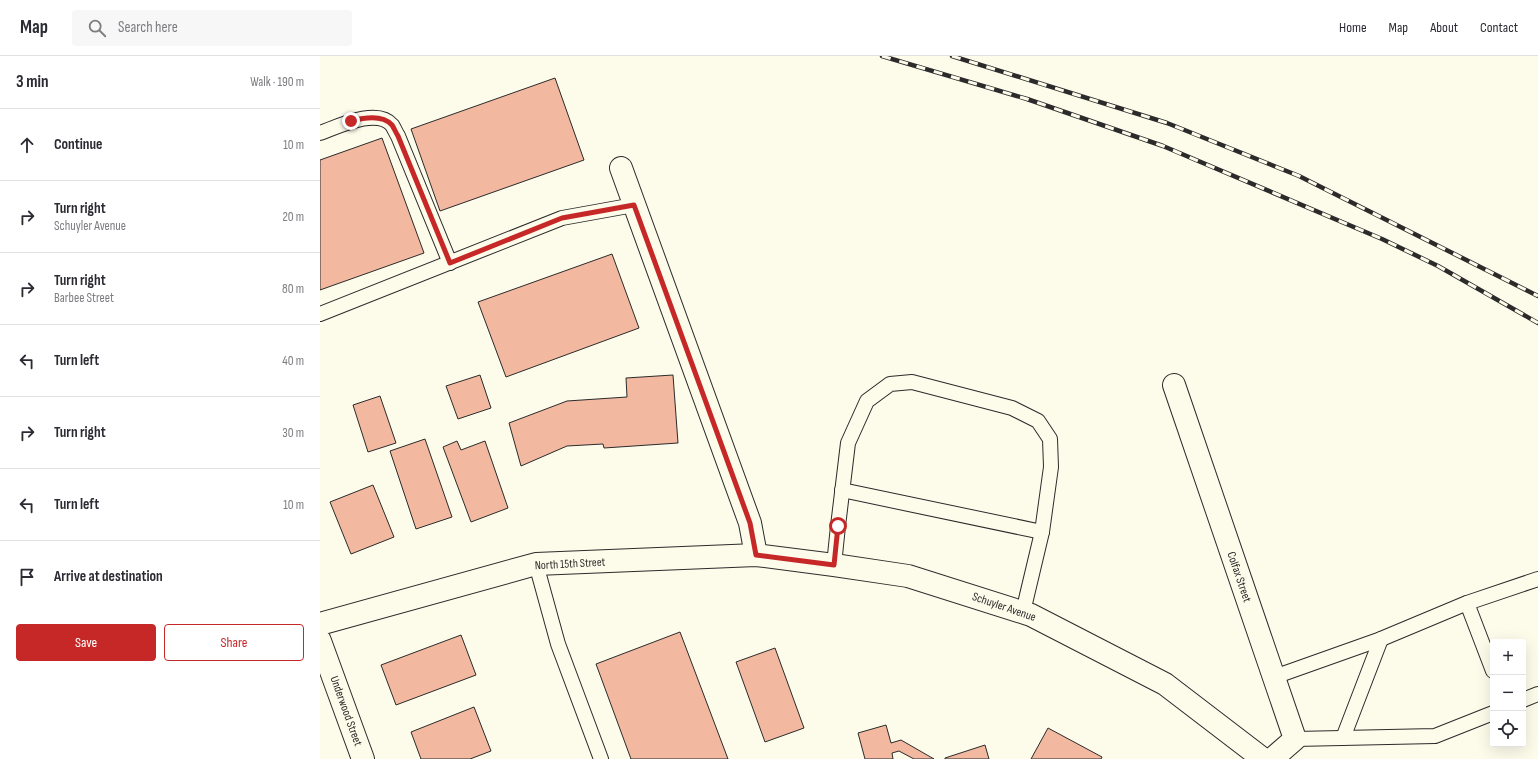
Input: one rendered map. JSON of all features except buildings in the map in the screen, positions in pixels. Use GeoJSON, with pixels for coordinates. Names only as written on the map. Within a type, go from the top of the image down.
{"type":"FeatureCollection","features":[{"type":"Feature","properties":{"kind":"main road"},"geometry":{"type":"LineString","coordinates":[[621,168],[750,523],[756,555]]}},
{"type":"Feature","properties":{"kind":"main road","name":"Colfax Street"},"geometry":{"type":"LineString","coordinates":[[1174,386],[1295,739]]}},
{"type":"Feature","properties":{"kind":"main road","name":"North 15th Street"},"geometry":{"type":"LineString","coordinates":[[320,624],[536,564],[756,555]]}},
{"type":"Feature","properties":{"kind":"main road","name":"Schuyler Avenue"},"geometry":{"type":"LineString","coordinates":[[756,555],[908,576],[1032,614],[1165,684],[1263,759]]}},
{"type":"Feature","properties":{"kind":"main road","name":"Underwood Street"},"geometry":{"type":"LineString","coordinates":[[320,641],[363,759]]}},
{"type":"Feature","properties":{"kind":"main road"},"geometry":{"type":"LineString","coordinates":[[1272,759],[1295,739]]}},
{"type":"Feature","properties":{"kind":"lane"},"geometry":{"type":"LineString","coordinates":[[320,133],[351,121],[367,117],[383,120],[391,124],[398,136],[450,263]]}},
{"type":"Feature","properties":{"kind":"lane"},"geometry":{"type":"LineString","coordinates":[[320,314],[562,218],[634,205]]}},
{"type":"Feature","properties":{"kind":"lane"},"geometry":{"type":"LineString","coordinates":[[834,565],[848,443],[867,401],[890,384],[912,382],[1012,408],[1038,421],[1050,439],[1051,467],[1042,532],[1023,612]]}},
{"type":"Feature","properties":{"kind":"lane"},"geometry":{"type":"LineString","coordinates":[[842,490],[1042,532]]}},
{"type":"Feature","properties":{"kind":"lane"},"geometry":{"type":"LineString","coordinates":[[536,564],[558,644],[601,759]]}},
{"type":"Feature","properties":{"kind":"lane"},"geometry":{"type":"LineString","coordinates":[[1274,677],[1381,639],[1466,603],[1538,579]]}},
{"type":"Feature","properties":{"kind":"lane"},"geometry":{"type":"LineString","coordinates":[[1466,603],[1490,663]]}},
{"type":"Feature","properties":{"kind":"lane"},"geometry":{"type":"LineString","coordinates":[[1343,738],[1381,639]]}},
{"type":"Feature","properties":{"kind":"lane"},"geometry":{"type":"LineString","coordinates":[[1526,699],[1538,694]]}},
{"type":"Feature","properties":{"kind":"lane"},"geometry":{"type":"LineString","coordinates":[[1295,739],[1435,736],[1490,714]]}},
{"type":"Feature","properties":{"kind":"railway"},"geometry":{"type":"LineString","coordinates":[[882,56],[1027,99],[1163,146],[1382,239],[1438,266],[1538,323]]}},
{"type":"Feature","properties":{"kind":"railway"},"geometry":{"type":"LineString","coordinates":[[952,56],[1167,123],[1299,176],[1538,296]]}},
{"type":"Feature","properties":{"kind":"route"},"geometry":{"type":"LineString","coordinates":[[351,121],[367,117],[383,120],[391,124],[398,136],[450,263],[562,218],[634,205],[750,523],[756,555],[834,565],[838,526]]}}]}
